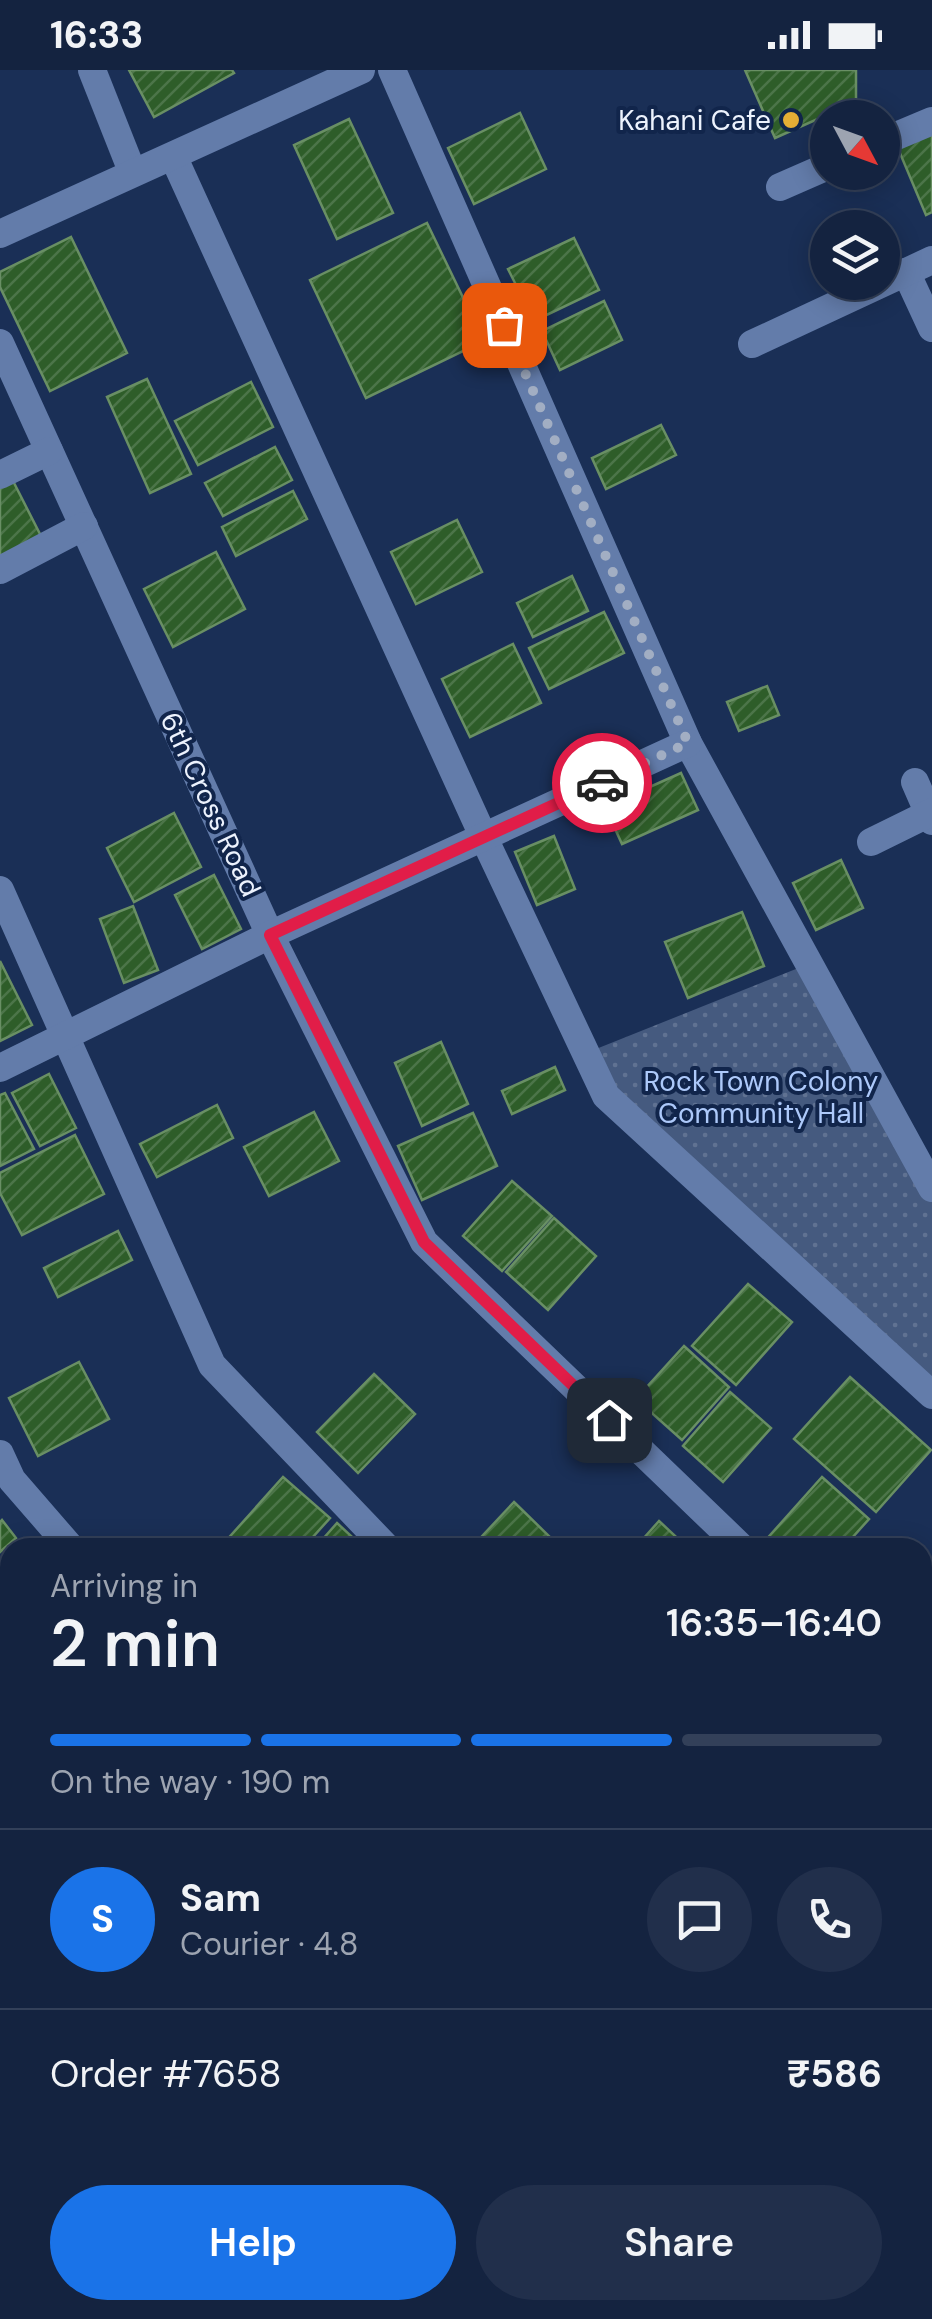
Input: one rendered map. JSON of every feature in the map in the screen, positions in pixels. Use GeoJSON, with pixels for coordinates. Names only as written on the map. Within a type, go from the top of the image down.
{"type":"FeatureCollection","features":[{"type":"Feature","properties":{"kind":"street"},"geometry":{"type":"LineString","coordinates":[[92,70],[132,172]]}},
{"type":"Feature","properties":{"kind":"street"},"geometry":{"type":"LineString","coordinates":[[0,234],[361,70]]}},
{"type":"Feature","properties":{"kind":"street"},"geometry":{"type":"LineString","coordinates":[[392,70],[688,743],[932,1188]]}},
{"type":"Feature","properties":{"kind":"street"},"geometry":{"type":"LineString","coordinates":[[900,134],[932,120]]}},
{"type":"Feature","properties":{"kind":"street"},"geometry":{"type":"LineString","coordinates":[[174,158],[606,1096],[932,1395]]}},
{"type":"Feature","properties":{"kind":"street"},"geometry":{"type":"LineString","coordinates":[[780,187],[810,174]]}},
{"type":"Feature","properties":{"kind":"street"},"geometry":{"type":"LineString","coordinates":[[752,344],[932,260]]}},
{"type":"Feature","properties":{"kind":"street"},"geometry":{"type":"LineString","coordinates":[[906,272],[932,328]]}},
{"type":"Feature","properties":{"kind":"street","name":"6th Cross Road"},"geometry":{"type":"LineString","coordinates":[[0,343],[270,935],[424,1242],[732,1538]]}},
{"type":"Feature","properties":{"kind":"street"},"geometry":{"type":"LineString","coordinates":[[0,474],[50,451]]}},
{"type":"Feature","properties":{"kind":"street"},"geometry":{"type":"LineString","coordinates":[[0,570],[84,526]]}},
{"type":"Feature","properties":{"kind":"street"},"geometry":{"type":"LineString","coordinates":[[0,1068],[270,935],[688,743]]}},
{"type":"Feature","properties":{"kind":"street"},"geometry":{"type":"LineString","coordinates":[[872,842],[931,815],[915,782]]}},
{"type":"Feature","properties":{"kind":"street"},"geometry":{"type":"LineString","coordinates":[[0,890],[212,1365],[377,1538]]}},
{"type":"Feature","properties":{"kind":"street"},"geometry":{"type":"LineString","coordinates":[[0,1454],[6,1483],[61,1538]]}},
{"type":"Feature","properties":{"kind":"green space","name":"Rock Town Colony Community Hall"},"geometry":{"type":"Polygon","coordinates":[[[806,965],[932,1188],[932,1395],[606,1096],[586,1053],[806,965]]]}},
{"type":"Feature","properties":{"kind":"building"},"geometry":{"type":"Polygon","coordinates":[[[129,70],[232,70],[234,73],[154,117],[129,70]]]}},
{"type":"Feature","properties":{"kind":"building","name":"Kahani Cafe"},"geometry":{"type":"Polygon","coordinates":[[[745,70],[856,70],[856,100],[810,100],[810,122],[775,138],[745,70]]]}},
{"type":"Feature","properties":{"kind":"building"},"geometry":{"type":"Polygon","coordinates":[[[520,113],[546,169],[474,204],[448,148],[520,113]]]}},
{"type":"Feature","properties":{"kind":"building"},"geometry":{"type":"Polygon","coordinates":[[[349,119],[393,213],[337,239],[294,145],[349,119]]]}},
{"type":"Feature","properties":{"kind":"building"},"geometry":{"type":"Polygon","coordinates":[[[932,131],[932,212],[926,215],[900,153],[900,145],[932,131]]]}},
{"type":"Feature","properties":{"kind":"building"},"geometry":{"type":"Polygon","coordinates":[[[427,223],[484,341],[366,398],[310,280],[427,223]]]}},
{"type":"Feature","properties":{"kind":"building"},"geometry":{"type":"Polygon","coordinates":[[[71,237],[127,353],[50,391],[0,287],[0,272],[71,237]]]}},
{"type":"Feature","properties":{"kind":"building"},"geometry":{"type":"Polygon","coordinates":[[[574,238],[599,290],[534,321],[508,269],[574,238]]]}},
{"type":"Feature","properties":{"kind":"building"},"geometry":{"type":"Polygon","coordinates":[[[604,301],[622,340],[560,370],[542,331],[604,301]]]}},
{"type":"Feature","properties":{"kind":"building"},"geometry":{"type":"Polygon","coordinates":[[[147,379],[191,474],[150,493],[107,397],[147,379]]]}},
{"type":"Feature","properties":{"kind":"building"},"geometry":{"type":"Polygon","coordinates":[[[251,382],[273,427],[198,465],[175,421],[251,382]]]}},
{"type":"Feature","properties":{"kind":"building"},"geometry":{"type":"Polygon","coordinates":[[[661,425],[676,455],[606,489],[592,458],[661,425]]]}},
{"type":"Feature","properties":{"kind":"building"},"geometry":{"type":"Polygon","coordinates":[[[275,447],[292,480],[223,516],[205,483],[275,447]]]}},
{"type":"Feature","properties":{"kind":"building"},"geometry":{"type":"Polygon","coordinates":[[[11,477],[43,540],[0,561],[0,482],[11,477]]]}},
{"type":"Feature","properties":{"kind":"building"},"geometry":{"type":"Polygon","coordinates":[[[293,491],[307,519],[236,556],[222,527],[293,491]]]}},
{"type":"Feature","properties":{"kind":"building"},"geometry":{"type":"Polygon","coordinates":[[[457,520],[482,572],[416,604],[391,552],[457,520]]]}},
{"type":"Feature","properties":{"kind":"building"},"geometry":{"type":"Polygon","coordinates":[[[216,552],[245,609],[173,647],[144,589],[216,552]]]}},
{"type":"Feature","properties":{"kind":"building"},"geometry":{"type":"Polygon","coordinates":[[[572,576],[588,611],[533,637],[517,603],[572,576]]]}},
{"type":"Feature","properties":{"kind":"building"},"geometry":{"type":"Polygon","coordinates":[[[604,612],[624,653],[549,689],[529,648],[604,612]]]}},
{"type":"Feature","properties":{"kind":"building"},"geometry":{"type":"Polygon","coordinates":[[[513,644],[541,703],[470,737],[442,679],[513,644]]]}},
{"type":"Feature","properties":{"kind":"building"},"geometry":{"type":"Polygon","coordinates":[[[767,686],[779,715],[739,731],[727,702],[767,686]]]}},
{"type":"Feature","properties":{"kind":"building"},"geometry":{"type":"Polygon","coordinates":[[[681,773],[698,810],[622,844],[605,807],[681,773]]]}},
{"type":"Feature","properties":{"kind":"building"},"geometry":{"type":"Polygon","coordinates":[[[174,813],[201,867],[134,902],[107,848],[174,813]]]}},
{"type":"Feature","properties":{"kind":"building"},"geometry":{"type":"Polygon","coordinates":[[[554,836],[575,889],[537,905],[515,852],[554,836]]]}},
{"type":"Feature","properties":{"kind":"building"},"geometry":{"type":"Polygon","coordinates":[[[841,860],[863,908],[816,930],[793,883],[841,860]]]}},
{"type":"Feature","properties":{"kind":"building"},"geometry":{"type":"Polygon","coordinates":[[[214,875],[241,929],[202,949],[175,895],[214,875]]]}},
{"type":"Feature","properties":{"kind":"building"},"geometry":{"type":"Polygon","coordinates":[[[133,906],[158,970],[124,983],[100,919],[133,906]]]}},
{"type":"Feature","properties":{"kind":"building"},"geometry":{"type":"Polygon","coordinates":[[[742,912],[764,966],[688,998],[665,942],[742,912]]]}},
{"type":"Feature","properties":{"kind":"building"},"geometry":{"type":"Polygon","coordinates":[[[0,961],[32,1025],[0,1041],[0,961]]]}},
{"type":"Feature","properties":{"kind":"building"},"geometry":{"type":"Polygon","coordinates":[[[441,1042],[468,1104],[422,1126],[395,1063],[441,1042]]]}},
{"type":"Feature","properties":{"kind":"building"},"geometry":{"type":"Polygon","coordinates":[[[555,1067],[565,1090],[512,1114],[502,1091],[555,1067]]]}},
{"type":"Feature","properties":{"kind":"building"},"geometry":{"type":"Polygon","coordinates":[[[49,1074],[76,1128],[40,1146],[12,1093],[49,1074]]]}},
{"type":"Feature","properties":{"kind":"building"},"geometry":{"type":"Polygon","coordinates":[[[5,1093],[34,1149],[0,1166],[0,1095],[5,1093]]]}},
{"type":"Feature","properties":{"kind":"building"},"geometry":{"type":"Polygon","coordinates":[[[217,1105],[233,1138],[157,1177],[140,1144],[217,1105]]]}},
{"type":"Feature","properties":{"kind":"building"},"geometry":{"type":"Polygon","coordinates":[[[314,1112],[339,1161],[269,1196],[244,1147],[314,1112]]]}},
{"type":"Feature","properties":{"kind":"building"},"geometry":{"type":"Polygon","coordinates":[[[473,1113],[497,1166],[422,1200],[398,1146],[473,1113]]]}},
{"type":"Feature","properties":{"kind":"building"},"geometry":{"type":"Polygon","coordinates":[[[75,1135],[104,1194],[22,1235],[0,1193],[0,1173],[75,1135]]]}},
{"type":"Feature","properties":{"kind":"building"},"geometry":{"type":"Polygon","coordinates":[[[512,1181],[552,1216],[502,1271],[463,1236],[512,1181]]]}},
{"type":"Feature","properties":{"kind":"building"},"geometry":{"type":"Polygon","coordinates":[[[554,1218],[596,1256],[548,1310],[506,1272],[554,1218]]]}},
{"type":"Feature","properties":{"kind":"building"},"geometry":{"type":"Polygon","coordinates":[[[118,1231],[132,1260],[58,1297],[44,1268],[118,1231]]]}},
{"type":"Feature","properties":{"kind":"building"},"geometry":{"type":"Polygon","coordinates":[[[748,1284],[792,1322],[736,1385],[692,1346],[748,1284]]]}},
{"type":"Feature","properties":{"kind":"building"},"geometry":{"type":"Polygon","coordinates":[[[684,1346],[729,1387],[682,1440],[636,1399],[684,1346]]]}},
{"type":"Feature","properties":{"kind":"building"},"geometry":{"type":"Polygon","coordinates":[[[79,1362],[109,1419],[38,1456],[9,1398],[79,1362]]]}},
{"type":"Feature","properties":{"kind":"building"},"geometry":{"type":"Polygon","coordinates":[[[374,1374],[415,1414],[358,1473],[317,1432],[374,1374]]]}},
{"type":"Feature","properties":{"kind":"building"},"geometry":{"type":"Polygon","coordinates":[[[850,1377],[931,1450],[876,1512],[794,1439],[850,1377]]]}},
{"type":"Feature","properties":{"kind":"building"},"geometry":{"type":"Polygon","coordinates":[[[730,1392],[771,1428],[723,1482],[683,1446],[730,1392]]]}},
{"type":"Feature","properties":{"kind":"building"},"geometry":{"type":"Polygon","coordinates":[[[283,1477],[330,1518],[312,1538],[229,1538],[283,1477]]]}},
{"type":"Feature","properties":{"kind":"building"},"geometry":{"type":"Polygon","coordinates":[[[822,1477],[869,1519],[852,1538],[768,1538],[822,1477]]]}},
{"type":"Feature","properties":{"kind":"building"},"geometry":{"type":"Polygon","coordinates":[[[514,1502],[551,1538],[480,1538],[514,1502]]]}},
{"type":"Feature","properties":{"kind":"building"},"geometry":{"type":"Polygon","coordinates":[[[2,1520],[16,1538],[0,1538],[2,1520]]]}},
{"type":"Feature","properties":{"kind":"building"},"geometry":{"type":"Polygon","coordinates":[[[659,1521],[677,1538],[644,1538],[659,1521]]]}},
{"type":"Feature","properties":{"kind":"building"},"geometry":{"type":"Polygon","coordinates":[[[337,1523],[353,1538],[324,1538],[337,1523]]]}},
{"type":"Feature","properties":{"kind":"way so far"},"geometry":{"type":"LineString","coordinates":[[504,325],[688,743],[602,783]]}},
{"type":"Feature","properties":{"kind":"place","name":"Kahani Cafe"},"geometry":{"type":"Point","coordinates":[791,120]}},
{"type":"Feature","properties":{"kind":"route"},"geometry":{"type":"LineString","coordinates":[[602,783],[270,935],[424,1242],[609,1420]]}}]}
